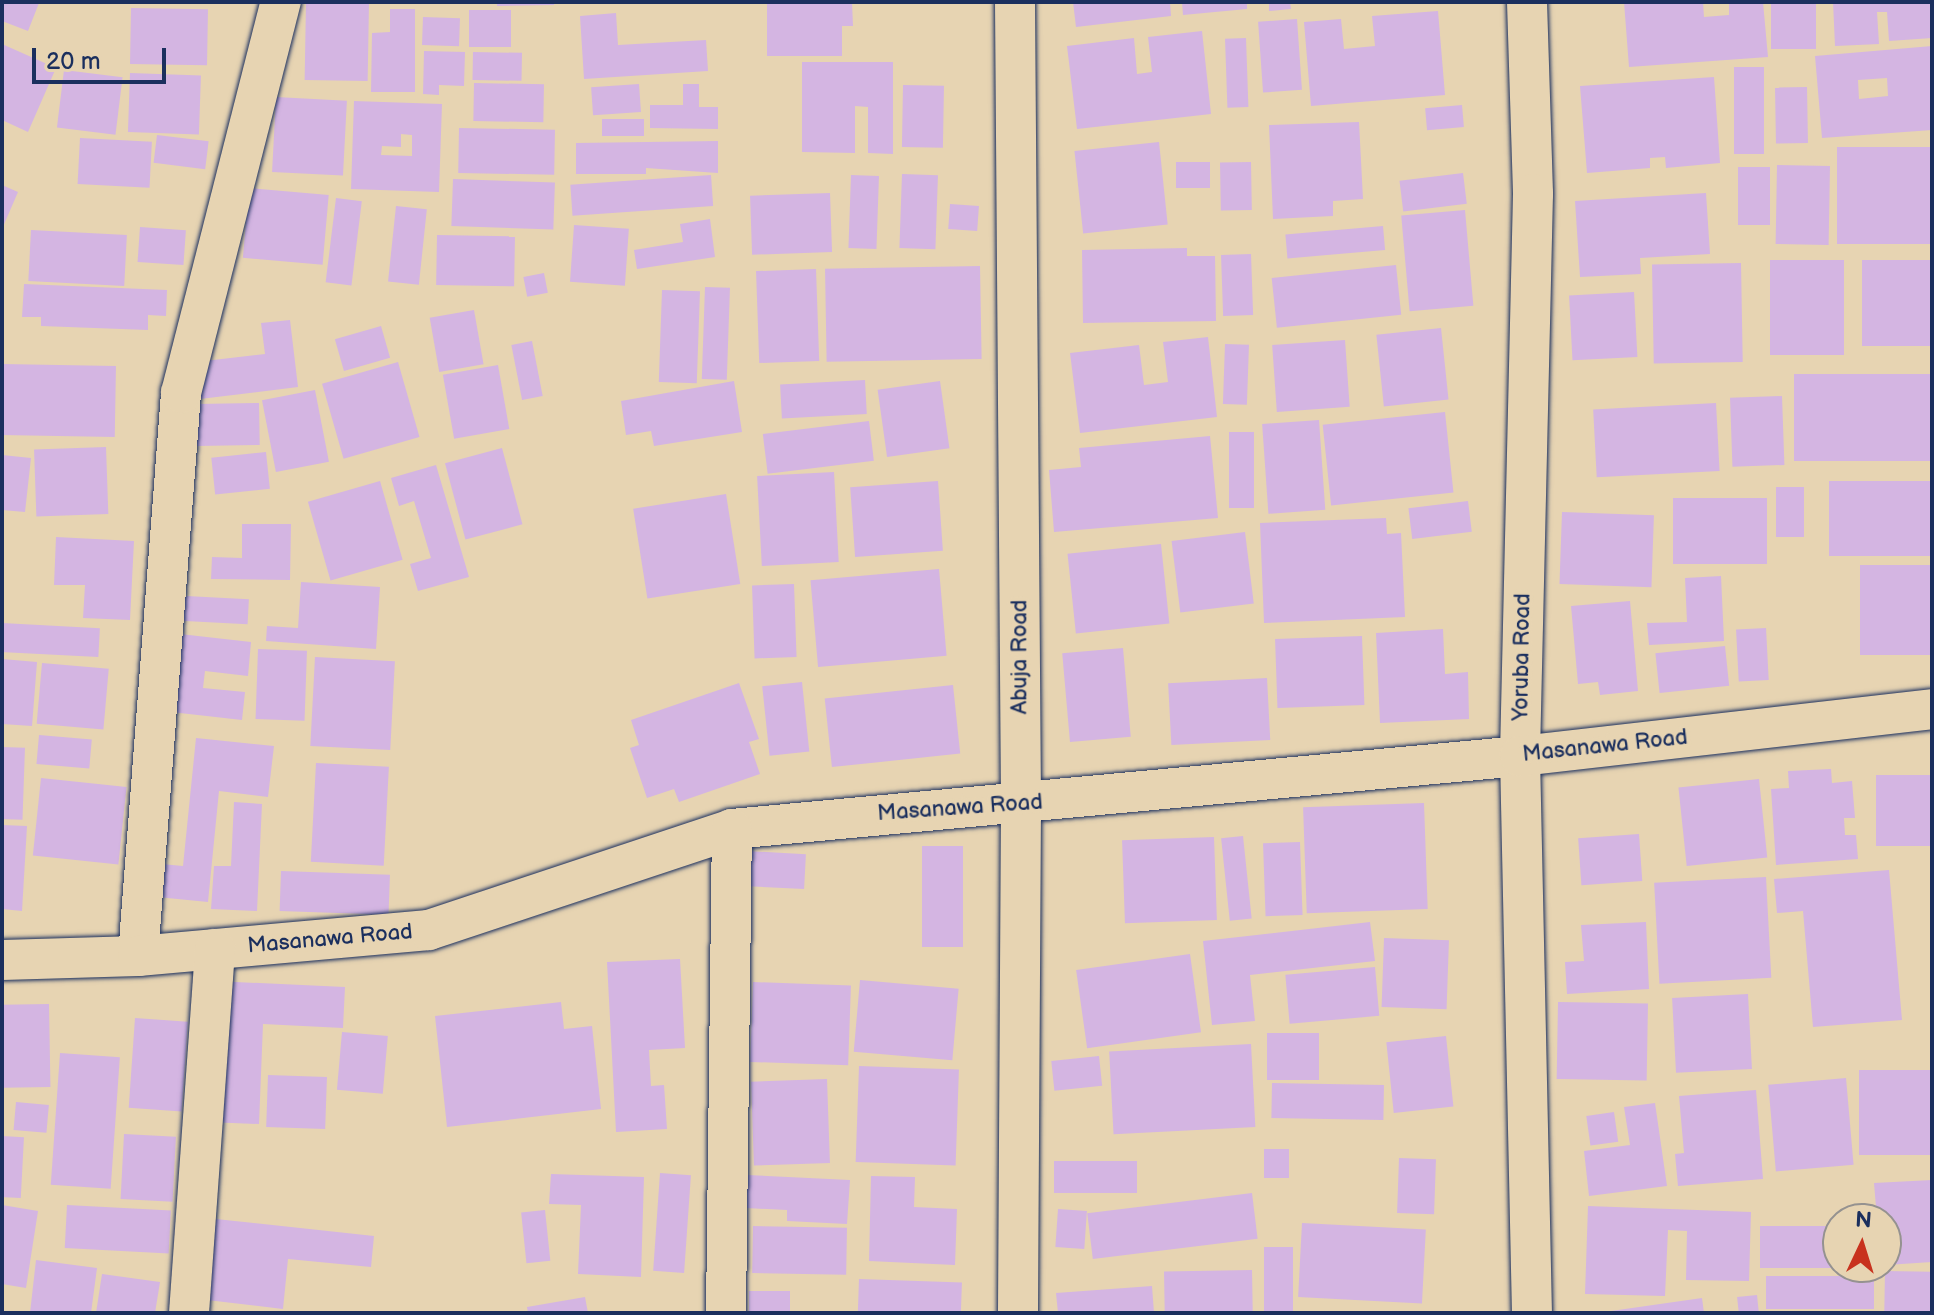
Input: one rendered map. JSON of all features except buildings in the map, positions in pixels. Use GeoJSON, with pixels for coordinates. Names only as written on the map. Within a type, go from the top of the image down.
{"type":"FeatureCollection","features":[{"type":"Feature","properties":{"kind":"street"},"geometry":{"type":"LineString","coordinates":[[138,956],[181,393],[281,2]]}},
{"type":"Feature","properties":{"kind":"street","name":"Abuja Road"},"geometry":{"type":"LineString","coordinates":[[1015,2],[1021,805],[1018,1313]]}},
{"type":"Feature","properties":{"kind":"street","name":"Yoruba Road"},"geometry":{"type":"LineString","coordinates":[[1527,2],[1533,194],[1520,756],[1532,1313]]}},
{"type":"Feature","properties":{"kind":"street","name":"Masanawa Road"},"geometry":{"type":"LineString","coordinates":[[2,960],[138,956],[412,931],[732,829],[845,815],[1021,805],[1520,756],[1932,709]]}},
{"type":"Feature","properties":{"kind":"street"},"geometry":{"type":"LineString","coordinates":[[726,1313],[732,829]]}},
{"type":"Feature","properties":{"kind":"street"},"geometry":{"type":"LineString","coordinates":[[189,1313],[215,949]]}}]}
